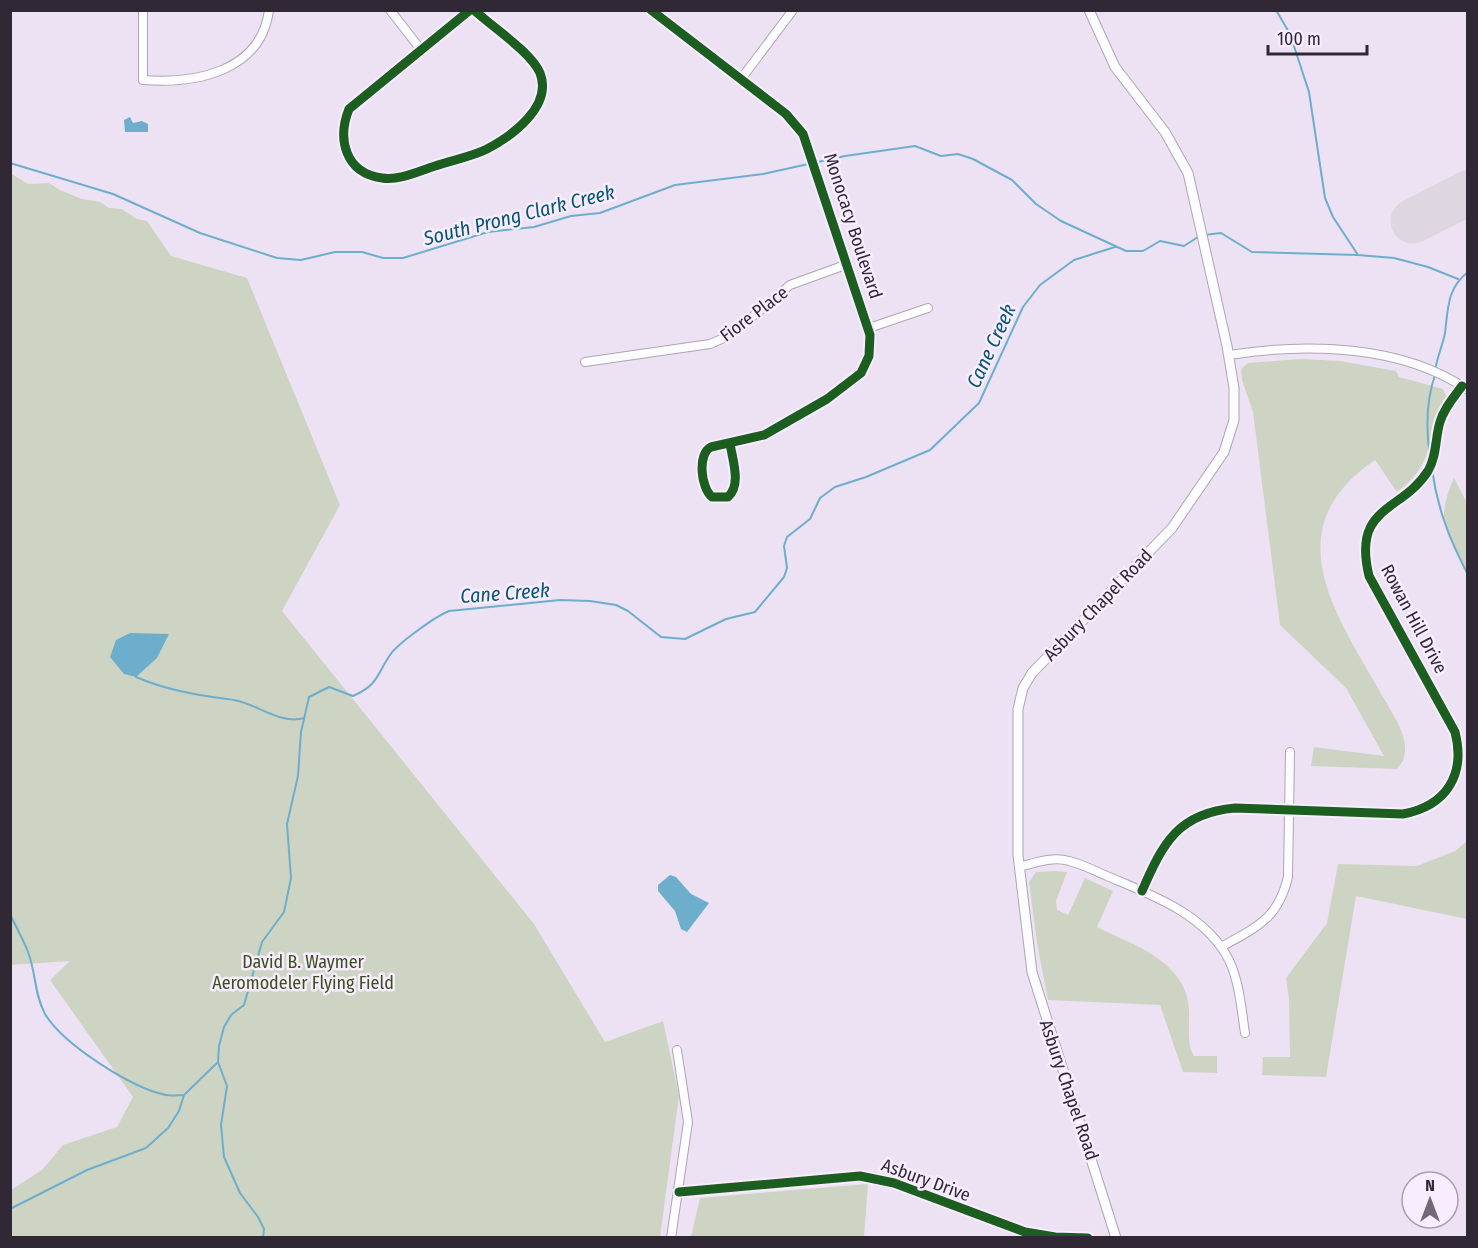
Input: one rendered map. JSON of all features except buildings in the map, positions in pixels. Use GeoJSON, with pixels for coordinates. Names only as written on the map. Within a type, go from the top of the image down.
{"type":"FeatureCollection","features":[{"type":"Feature","properties":{"kind":"main road","name":"Asbury Chapel Road"},"geometry":{"type":"LineString","coordinates":[[1089,10],[1122,79],[1176,148],[1188,174],[1229,356],[1235,410],[1233,429],[1224,452],[1172,528],[1032,673],[1023,688],[1018,709],[1019,867],[1026,932],[1037,993],[1116,1238]]}},
{"type":"Feature","properties":{"kind":"street"},"geometry":{"type":"LineString","coordinates":[[143,10],[143,80],[172,82],[212,74],[236,62],[261,40],[267,28],[269,10]]}},
{"type":"Feature","properties":{"kind":"street"},"geometry":{"type":"LineString","coordinates":[[390,10],[422,51]]}},
{"type":"Feature","properties":{"kind":"street"},"geometry":{"type":"LineString","coordinates":[[472,10],[535,64],[543,87],[541,98],[533,111],[513,132],[485,150],[394,178],[369,175],[360,170],[347,156],[343,141],[343,125],[349,109],[472,10]]}},
{"type":"Feature","properties":{"kind":"street","name":"Monocacy Boulevard"},"geometry":{"type":"LineString","coordinates":[[651,10],[792,120],[803,134],[869,328],[869,356],[861,373],[826,399],[775,430],[711,447],[702,457],[706,490],[712,497],[728,497],[734,488],[735,476],[729,443]]}},
{"type":"Feature","properties":{"kind":"street"},"geometry":{"type":"LineString","coordinates":[[741,79],[793,10]]}},
{"type":"Feature","properties":{"kind":"street","name":"Fiore Place"},"geometry":{"type":"LineString","coordinates":[[585,362],[693,348],[717,342],[731,335],[790,285],[848,264]]}},
{"type":"Feature","properties":{"kind":"street"},"geometry":{"type":"LineString","coordinates":[[869,328],[928,308]]}},
{"type":"Feature","properties":{"kind":"street"},"geometry":{"type":"LineString","coordinates":[[1229,356],[1304,349],[1332,349],[1382,357],[1436,371],[1465,388]]}},
{"type":"Feature","properties":{"kind":"street","name":"Rowan Hill Drive"},"geometry":{"type":"LineString","coordinates":[[1142,891],[1160,852],[1173,835],[1192,819],[1211,810],[1403,814],[1419,811],[1440,800],[1454,776],[1458,759],[1455,732],[1370,576],[1365,551],[1366,538],[1376,519],[1427,471],[1433,460],[1443,414],[1465,388]]}},
{"type":"Feature","properties":{"kind":"street"},"geometry":{"type":"LineString","coordinates":[[1221,947],[1259,926],[1274,912],[1283,896],[1288,877],[1290,752]]}},
{"type":"Feature","properties":{"kind":"street"},"geometry":{"type":"LineString","coordinates":[[1019,867],[1053,859],[1068,860],[1142,891],[1185,913],[1212,936],[1226,954],[1238,986],[1245,1033]]}},
{"type":"Feature","properties":{"kind":"street"},"geometry":{"type":"LineString","coordinates":[[671,1238],[688,1122],[677,1050]]}},
{"type":"Feature","properties":{"kind":"street","name":"Asbury Drive"},"geometry":{"type":"LineString","coordinates":[[679,1192],[860,1176],[894,1183],[1025,1232],[1054,1237],[1088,1238]]}},
{"type":"Feature","properties":{"kind":"green space","name":"David B. Waymer Aeromodeler Flying Field"},"geometry":{"type":"Polygon","coordinates":[[[10,173],[28,184],[49,183],[82,199],[100,202],[109,208],[122,209],[137,219],[147,221],[171,256],[247,278],[340,505],[282,611],[534,924],[605,1042],[663,1021],[679,1096],[660,1237],[11,1237],[11,1190],[42,1170],[63,1145],[117,1127],[133,1097],[50,980],[70,961],[11,965],[10,173]]]}},
{"type":"Feature","properties":{"kind":"green space"},"geometry":{"type":"Polygon","coordinates":[[[1301,359],[1340,361],[1396,371],[1399,377],[1443,389],[1446,396],[1425,460],[1410,481],[1397,492],[1375,460],[1343,487],[1326,516],[1320,546],[1324,577],[1335,609],[1403,735],[1404,759],[1397,769],[1311,766],[1314,747],[1384,756],[1346,688],[1280,625],[1253,412],[1242,380],[1241,369],[1248,363],[1301,359]]]}},
{"type":"Feature","properties":{"kind":"green space"},"geometry":{"type":"Polygon","coordinates":[[[1454,478],[1467,503],[1467,574],[1449,538],[1444,518],[1448,494],[1454,478]]]}},
{"type":"Feature","properties":{"kind":"green space"},"geometry":{"type":"Polygon","coordinates":[[[1467,841],[1467,919],[1356,896],[1326,1077],[1262,1075],[1263,1057],[1290,1057],[1289,999],[1286,978],[1327,923],[1338,864],[1417,866],[1455,851],[1467,841]]]}},
{"type":"Feature","properties":{"kind":"green space"},"geometry":{"type":"Polygon","coordinates":[[[1036,872],[1067,872],[1056,901],[1057,910],[1068,915],[1085,878],[1113,891],[1097,927],[1156,957],[1179,979],[1186,993],[1189,1010],[1189,1039],[1194,1056],[1217,1056],[1217,1073],[1183,1072],[1160,1005],[1048,1000],[1029,882],[1036,872]]]}},
{"type":"Feature","properties":{"kind":"green space"},"geometry":{"type":"Polygon","coordinates":[[[868,1184],[864,1237],[691,1237],[700,1198],[868,1184]]]}},
{"type":"Feature","properties":{"kind":"water"},"geometry":{"type":"Polygon","coordinates":[[[130,117],[133,123],[142,121],[148,124],[148,132],[125,132],[124,120],[130,117]]]}},
{"type":"Feature","properties":{"kind":"water"},"geometry":{"type":"Polygon","coordinates":[[[130,633],[169,634],[157,658],[136,677],[124,674],[110,657],[116,640],[130,633]]]}},
{"type":"Feature","properties":{"kind":"water"},"geometry":{"type":"Polygon","coordinates":[[[670,875],[676,877],[691,894],[709,903],[687,932],[681,929],[675,911],[658,891],[658,885],[670,875]]]}},
{"type":"Feature","properties":{"kind":"waterway"},"geometry":{"type":"LineString","coordinates":[[1276,10],[1290,34],[1309,92],[1325,198],[1333,217],[1358,255]]}},
{"type":"Feature","properties":{"kind":"waterway","name":"South Prong Clark Creek"},"geometry":{"type":"LineString","coordinates":[[10,163],[113,194],[200,233],[277,258],[301,260],[335,252],[362,252],[383,258],[403,258],[488,232],[534,227],[571,216],[600,213],[675,185],[763,174],[845,156],[915,146],[941,156],[958,154],[973,159],[1012,180],[1036,204],[1061,221],[1126,251],[1143,251],[1160,241],[1184,246],[1198,237]]}},
{"type":"Feature","properties":{"kind":"waterway","name":"South Prong Clark Creek"},"geometry":{"type":"LineString","coordinates":[[1204,235],[1221,233],[1252,252],[1394,258],[1428,267],[1458,279]]}},
{"type":"Feature","properties":{"kind":"waterway","name":"Cane Creek"},"geometry":{"type":"LineString","coordinates":[[263,1238],[264,1229],[240,1193],[224,1157],[221,1125],[227,1086],[218,1062],[219,1046],[224,1027],[231,1015],[244,1005],[262,942],[284,912],[291,878],[287,824],[298,776],[301,732],[309,697],[329,687],[353,696],[361,692],[372,684],[390,655],[400,644],[426,624],[449,611],[560,600],[590,601],[616,605],[628,611],[661,637],[685,639],[726,619],[755,612],[784,577],[787,568],[784,546],[787,537],[810,519],[820,498],[835,487],[866,477],[930,450],[979,403],[1023,307],[1040,285],[1074,260],[1115,247]]}},
{"type":"Feature","properties":{"kind":"waterway"},"geometry":{"type":"LineString","coordinates":[[1436,366],[1452,292],[1468,272]]}},
{"type":"Feature","properties":{"kind":"waterway"},"geometry":{"type":"LineString","coordinates":[[1430,457],[1428,416],[1435,375]]}},
{"type":"Feature","properties":{"kind":"waterway"},"geometry":{"type":"LineString","coordinates":[[1432,469],[1445,524],[1468,575]]}},
{"type":"Feature","properties":{"kind":"waterway"},"geometry":{"type":"LineString","coordinates":[[136,674],[136,677],[172,689],[243,702],[287,719],[304,718]]}},
{"type":"Feature","properties":{"kind":"waterway"},"geometry":{"type":"LineString","coordinates":[[10,914],[28,952],[41,1006],[54,1026],[82,1051],[135,1084],[168,1095],[184,1095]]}},
{"type":"Feature","properties":{"kind":"waterway"},"geometry":{"type":"LineString","coordinates":[[10,1209],[87,1170],[146,1148],[168,1128],[179,1111],[184,1095],[218,1062]]}},
{"type":"Feature","properties":{"kind":"runway"},"geometry":{"type":"LineString","coordinates":[[1413,221],[1468,193]]}},
{"type":"Feature","properties":{"kind":"cycle path"},"geometry":{"type":"LineString","coordinates":[[470,10],[349,109],[344,132],[347,153],[352,162],[369,175],[395,178],[475,154],[508,136],[536,108],[541,97],[542,85],[540,73],[535,65],[520,48],[474,10]]}},
{"type":"Feature","properties":{"kind":"cycle path"},"geometry":{"type":"LineString","coordinates":[[651,10],[786,114],[803,134],[870,335],[869,356],[861,373],[827,399],[764,435],[711,447],[707,451],[702,471],[705,486],[712,497],[728,497],[732,492],[735,471],[730,443]]}},
{"type":"Feature","properties":{"kind":"cycle path"},"geometry":{"type":"LineString","coordinates":[[1142,891],[1157,858],[1175,833],[1199,816],[1235,808],[1403,814],[1431,804],[1449,786],[1458,762],[1455,732],[1369,576],[1366,553],[1367,536],[1373,523],[1417,485],[1428,471],[1433,459],[1442,417],[1462,386]]}},
{"type":"Feature","properties":{"kind":"cycle path"},"geometry":{"type":"LineString","coordinates":[[679,1192],[860,1176],[894,1183],[1025,1232],[1055,1237],[1088,1238]]}}]}
